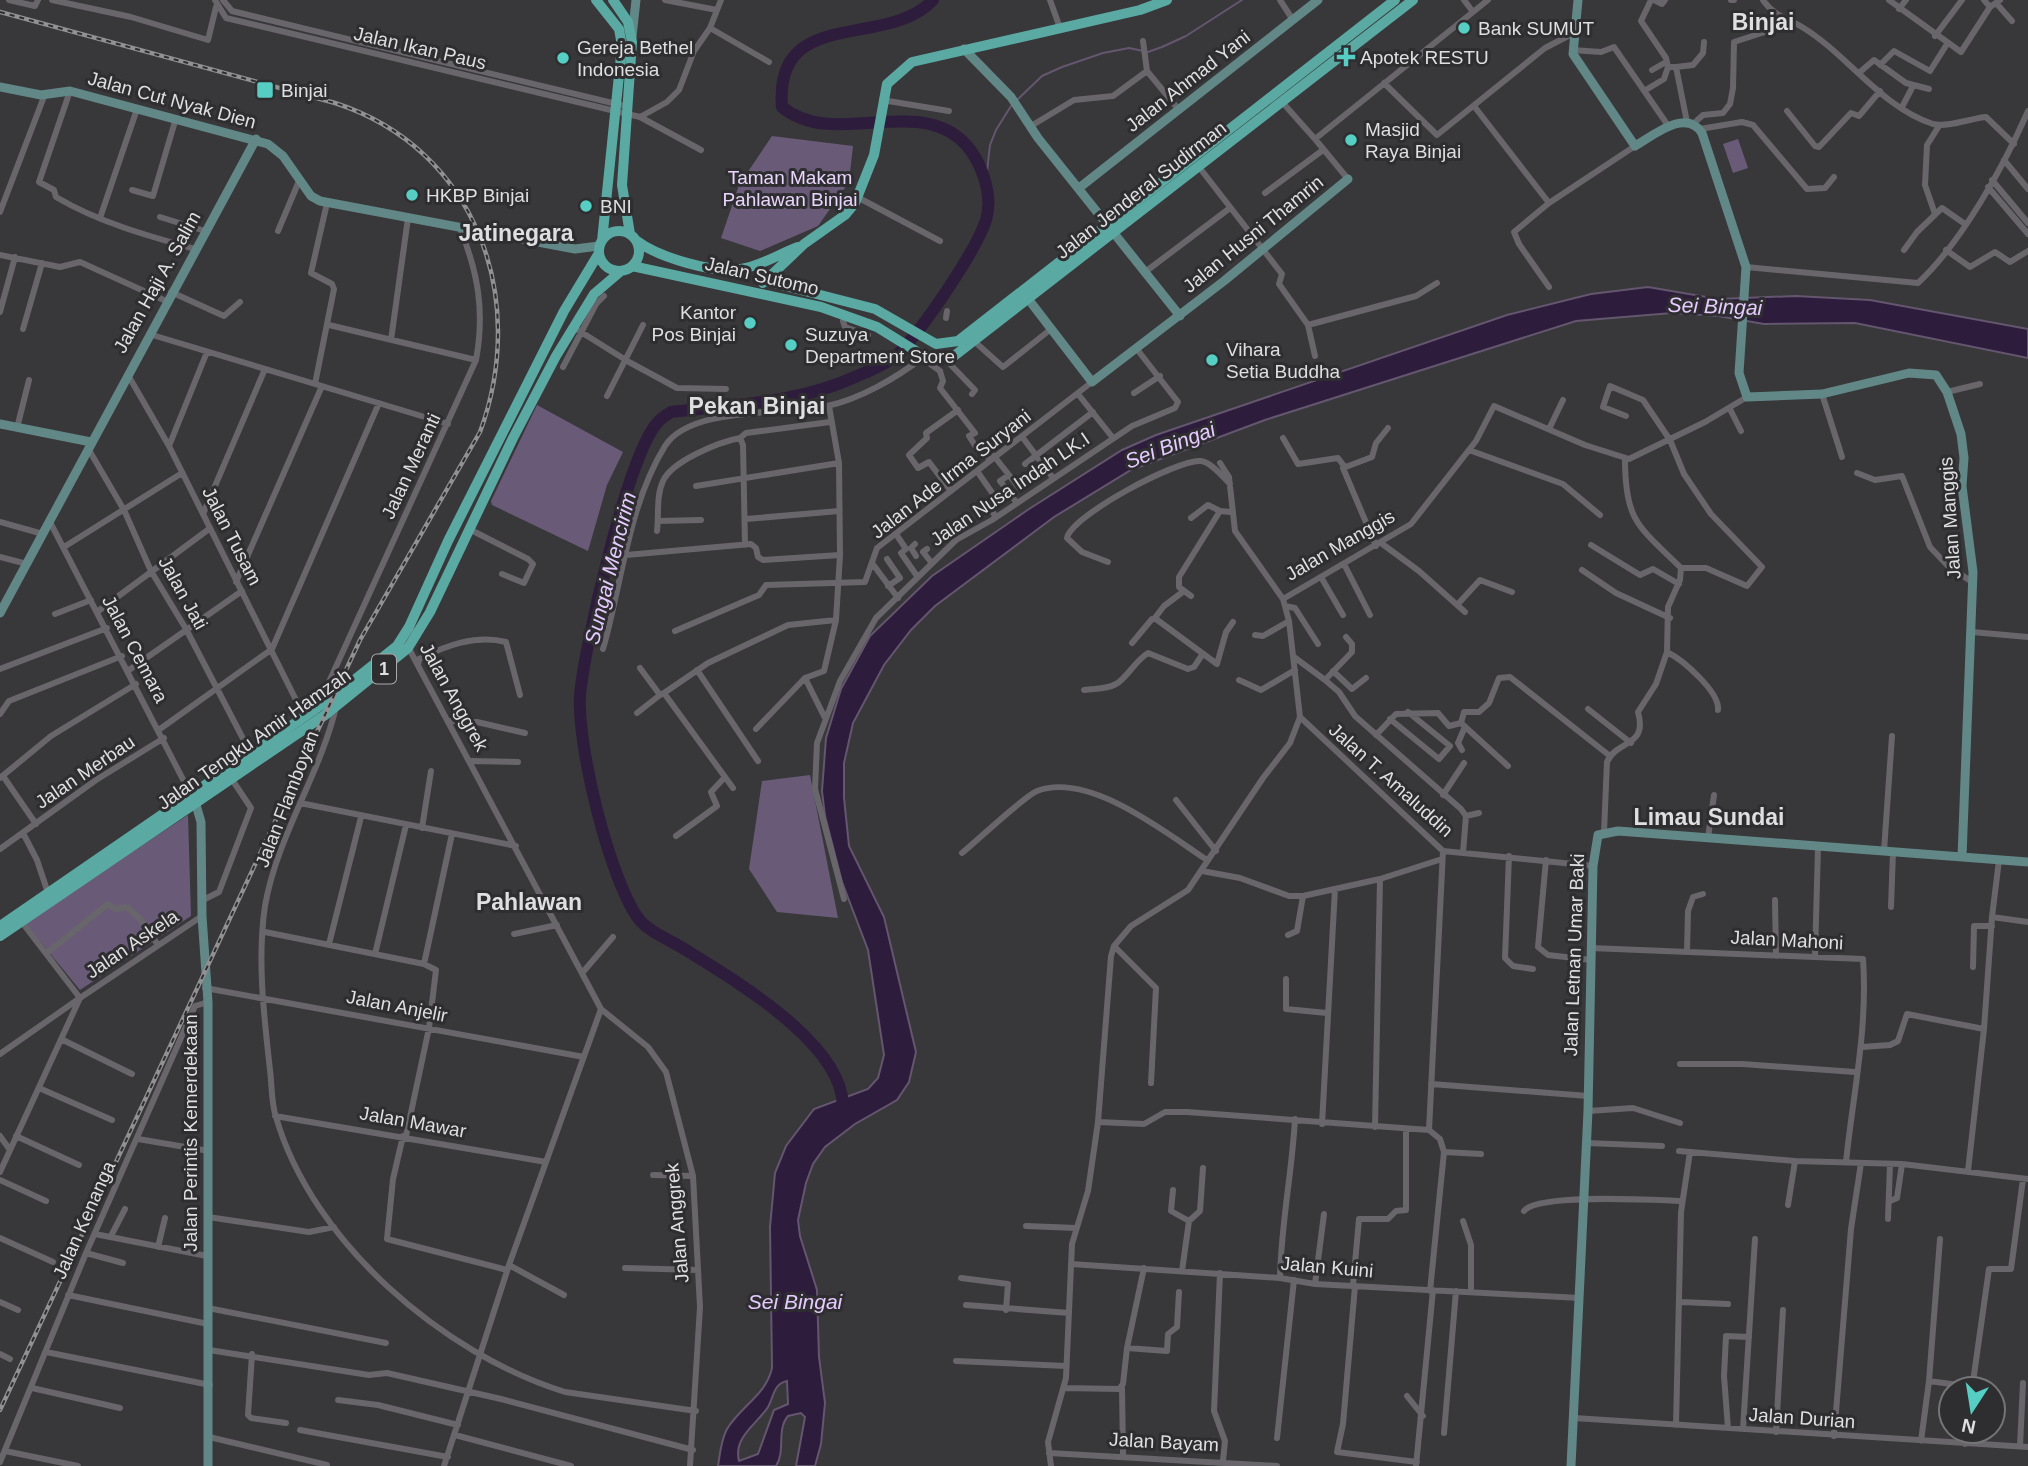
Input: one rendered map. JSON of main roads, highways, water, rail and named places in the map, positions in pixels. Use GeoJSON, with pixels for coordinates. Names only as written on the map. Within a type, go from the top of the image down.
{"type":"FeatureCollection","features":[{"type":"Feature","properties":{"kind":"main road","name":"1"},"geometry":{"type":"LineString","coordinates":[[596,0],[619,29],[622,46],[622,185],[638,257],[632,266],[621,271]]}},
{"type":"Feature","properties":{"kind":"main road","name":"1"},"geometry":{"type":"LineString","coordinates":[[600,247],[632,42],[628,22],[613,0]]}},
{"type":"Feature","properties":{"kind":"main road"},"geometry":{"type":"LineString","coordinates":[[756,292],[804,244],[845,215],[859,198],[877,137],[882,100],[894,76],[912,62],[1140,10],[1167,0]]}},
{"type":"Feature","properties":{"kind":"main road","name":"Jalan Jenderal Sudirman"},"geometry":{"type":"LineString","coordinates":[[879,328],[919,354],[951,359],[1029,300],[1106,225],[1175,179],[1199,167],[1261,111],[1282,102],[1374,23],[1395,0]]}},
{"type":"Feature","properties":{"kind":"main road","name":"Jalan Jenderal Sudirman"},"geometry":{"type":"LineString","coordinates":[[887,315],[929,342],[945,345],[958,341],[1082,251],[1114,233],[1175,179],[1261,111],[1374,23],[1413,0]]}},
{"type":"Feature","properties":{"kind":"main road"},"geometry":{"type":"LineString","coordinates":[[621,271],[606,266],[600,247],[617,231],[633,238]]}},
{"type":"Feature","properties":{"kind":"main road","name":"Jalan Sutomo"},"geometry":{"type":"LineString","coordinates":[[633,238],[664,256],[740,270],[804,244]]}},
{"type":"Feature","properties":{"kind":"main road","name":"Jalan Tengku Amir Hamzah"},"geometry":{"type":"LineString","coordinates":[[0,926],[18,918],[193,797],[250,752],[378,664],[404,637],[545,350],[600,247]]}},
{"type":"Feature","properties":{"kind":"main road","name":"Jalan Sutomo"},"geometry":{"type":"LineString","coordinates":[[632,266],[810,304],[846,314],[879,328]]}},
{"type":"Feature","properties":{"kind":"main road"},"geometry":{"type":"LineString","coordinates":[[705,281],[707,266]]}},
{"type":"Feature","properties":{"kind":"main road","name":"Jalan Tengku Amir Hamzah"},"geometry":{"type":"LineString","coordinates":[[0,936],[48,893],[193,797],[231,778],[325,715],[337,702],[390,665],[408,648],[430,612],[556,356],[577,329],[594,294],[621,271]]}},
{"type":"Feature","properties":{"kind":"main road","name":"Jalan Sutomo"},"geometry":{"type":"LineString","coordinates":[[766,281],[813,291],[887,315]]}},
{"type":"Feature","properties":{"kind":"main road"},"geometry":{"type":"LineString","coordinates":[[810,304],[813,291]]}},
{"type":"Feature","properties":{"kind":"main road"},"geometry":{"type":"LineString","coordinates":[[993,314],[999,323]]}},
{"type":"Feature","properties":{"kind":"main road"},"geometry":{"type":"LineString","coordinates":[[879,328],[887,315]]}},
{"type":"Feature","properties":{"kind":"main road"},"geometry":{"type":"LineString","coordinates":[[545,350],[556,356]]}},
{"type":"Feature","properties":{"kind":"water","name":"Sei Bingai"},"geometry":{"type":"Polygon","coordinates":[[[1648,287],[1718,299],[1796,296],[1870,300],[2028,329],[2028,358],[1855,323],[1764,324],[1718,316],[1672,313],[1576,321],[1265,420],[1131,470],[1054,517],[935,606],[911,630],[884,665],[853,723],[844,763],[844,798],[849,846],[884,917],[916,1052],[909,1082],[897,1100],[855,1124],[825,1147],[813,1164],[806,1183],[798,1220],[800,1236],[817,1290],[819,1357],[825,1403],[821,1444],[815,1466],[796,1466],[805,1417],[801,1413],[788,1416],[784,1422],[776,1466],[718,1466],[727,1429],[759,1393],[772,1368],[770,1227],[775,1173],[786,1146],[814,1109],[868,1089],[878,1078],[884,1055],[868,950],[842,882],[825,816],[822,791],[826,738],[841,689],[870,636],[932,576],[1029,509],[1122,450],[1156,435],[1507,315],[1591,294],[1648,287]],[[787,1381],[776,1388],[768,1407],[747,1431],[739,1445],[739,1461],[758,1454],[774,1410],[788,1404],[787,1381]]]}},
{"type":"Feature","properties":{"kind":"waterway","name":"Sungai Mencirim"},"geometry":{"type":"LineString","coordinates":[[842,1114],[840,1090],[829,1065],[810,1041],[759,998],[653,931],[638,918],[616,873],[597,810],[584,746],[580,695],[599,596],[621,510],[646,441],[659,421],[671,412],[766,402],[812,392],[885,363],[899,353],[921,327],[960,270],[980,234],[988,210],[987,187],[973,154],[959,138],[939,127],[917,122],[824,124],[802,118],[782,107],[784,75],[796,54],[814,42],[837,34],[913,15],[933,0]]}},
{"type":"Feature","properties":{"kind":"waterway"},"geometry":{"type":"LineString","coordinates":[[1017,100],[1042,76],[1062,67],[1103,53],[1129,48],[1148,52],[1162,47],[1186,36],[1242,0]]}},
{"type":"Feature","properties":{"kind":"waterway"},"geometry":{"type":"LineString","coordinates":[[986,180],[990,145],[1011,106]]}},
{"type":"Feature","properties":{"kind":"railway"},"geometry":{"type":"LineString","coordinates":[[0,12],[335,103],[384,125],[424,155],[456,192],[479,235],[493,282],[498,331],[494,382],[480,432],[360,640],[0,1410]]}},
{"type":"Feature","properties":{"kind":"place","name":"Bank SUMUT"},"geometry":{"type":"Point","coordinates":[1464,28]}},
{"type":"Feature","properties":{"kind":"place","name":"Apotek RESTU"},"geometry":{"type":"Point","coordinates":[1346,57]}},
{"type":"Feature","properties":{"kind":"place","name":"Gereja Bethel Indonesia"},"geometry":{"type":"Point","coordinates":[563,58]}},
{"type":"Feature","properties":{"kind":"place","name":"Binjai"},"geometry":{"type":"Point","coordinates":[265,90]}},
{"type":"Feature","properties":{"kind":"place","name":"Masjid Raya Binjai"},"geometry":{"type":"Point","coordinates":[1351,140]}},
{"type":"Feature","properties":{"kind":"place","name":"HKBP Binjai"},"geometry":{"type":"Point","coordinates":[412,195]}},
{"type":"Feature","properties":{"kind":"place","name":"BNI"},"geometry":{"type":"Point","coordinates":[586,206]}},
{"type":"Feature","properties":{"kind":"place","name":"Kantor Pos Binjai"},"geometry":{"type":"Point","coordinates":[750,323]}},
{"type":"Feature","properties":{"kind":"place","name":"Suzuya Department Store"},"geometry":{"type":"Point","coordinates":[791,345]}},
{"type":"Feature","properties":{"kind":"place","name":"Vihara Setia Buddha"},"geometry":{"type":"Point","coordinates":[1212,360]}},
{"type":"Feature","properties":{"kind":"district","name":"Binjai"},"geometry":{"type":"Point","coordinates":[1763,22]}},
{"type":"Feature","properties":{"kind":"district","name":"Jatinegara"},"geometry":{"type":"Point","coordinates":[516,233]}},
{"type":"Feature","properties":{"kind":"district","name":"Pekan Binjai"},"geometry":{"type":"Point","coordinates":[757,406]}},
{"type":"Feature","properties":{"kind":"district","name":"Limau Sundai"},"geometry":{"type":"Point","coordinates":[1709,817]}},
{"type":"Feature","properties":{"kind":"district","name":"Pahlawan"},"geometry":{"type":"Point","coordinates":[529,902]}},
{"type":"Feature","properties":{"kind":"park label","name":"Taman Makam Pahlawan Binjai"},"geometry":{"type":"Point","coordinates":[790,188]}}]}
